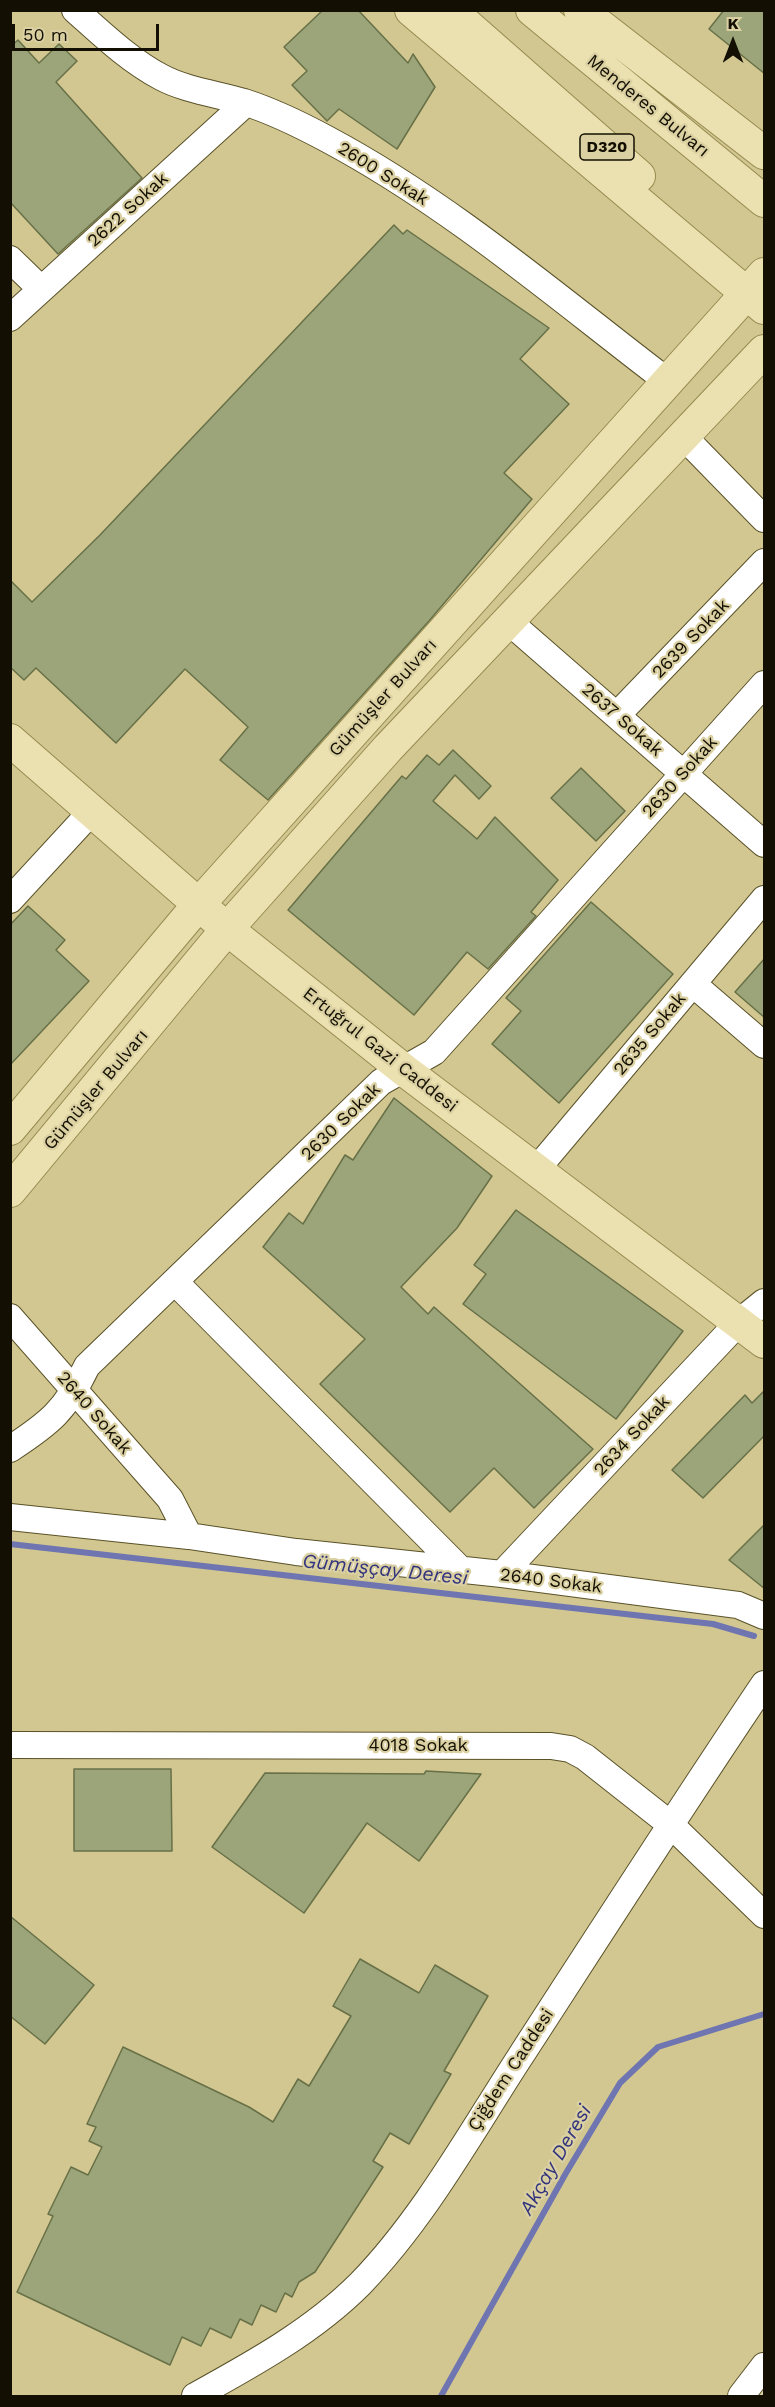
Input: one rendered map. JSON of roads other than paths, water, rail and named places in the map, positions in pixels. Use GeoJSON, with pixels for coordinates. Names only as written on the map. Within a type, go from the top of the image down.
{"type":"FeatureCollection","features":[{"type":"Feature","properties":{"kind":"main road"},"geometry":{"type":"LineString","coordinates":[[411,10],[760,287]]}},
{"type":"Feature","properties":{"kind":"main road","name":"D320"},"geometry":{"type":"LineString","coordinates":[[450,10],[760,287]]}},
{"type":"Feature","properties":{"kind":"main road","name":"Menderes Bulvarı"},"geometry":{"type":"LineString","coordinates":[[532,10],[765,201]]}},
{"type":"Feature","properties":{"kind":"main road"},"geometry":{"type":"LineString","coordinates":[[580,10],[765,153]]}},
{"type":"Feature","properties":{"kind":"main road","name":"Gümüşler Bulvarı"},"geometry":{"type":"LineString","coordinates":[[10,1129],[199,904],[667,381],[760,287]]}},
{"type":"Feature","properties":{"kind":"main road","name":"Gümüşler Bulvarı"},"geometry":{"type":"LineString","coordinates":[[10,1191],[227,929],[388,748],[507,620],[765,351]]}},
{"type":"Feature","properties":{"kind":"main road","name":"Ertuğrul Gazi Caddesi"},"geometry":{"type":"LineString","coordinates":[[10,740],[227,929],[404,1070],[765,1342]]}},
{"type":"Feature","properties":{"kind":"street","name":"2600 Sokak"},"geometry":{"type":"LineString","coordinates":[[75,10],[121,51],[162,78],[246,103],[327,139],[400,183],[472,232],[667,381]]}},
{"type":"Feature","properties":{"kind":"street","name":"2622 Sokak"},"geometry":{"type":"LineString","coordinates":[[10,318],[246,103]]}},
{"type":"Feature","properties":{"kind":"street"},"geometry":{"type":"LineString","coordinates":[[10,259],[41,289]]}},
{"type":"Feature","properties":{"kind":"street"},"geometry":{"type":"LineString","coordinates":[[684,437],[765,519]]}},
{"type":"Feature","properties":{"kind":"street","name":"2639 Sokak"},"geometry":{"type":"LineString","coordinates":[[617,715],[765,562]]}},
{"type":"Feature","properties":{"kind":"street","name":"2637 Sokak"},"geometry":{"type":"LineString","coordinates":[[507,620],[765,844]]}},
{"type":"Feature","properties":{"kind":"street","name":"2630 Sokak"},"geometry":{"type":"LineString","coordinates":[[10,1449],[59,1414],[75,1391],[87,1366],[381,1082],[434,1052],[765,684]]}},
{"type":"Feature","properties":{"kind":"street"},"geometry":{"type":"LineString","coordinates":[[10,900],[92,811]]}},
{"type":"Feature","properties":{"kind":"street","name":"2635 Sokak"},"geometry":{"type":"LineString","coordinates":[[536,1170],[765,899]]}},
{"type":"Feature","properties":{"kind":"street"},"geometry":{"type":"LineString","coordinates":[[693,984],[765,1045]]}},
{"type":"Feature","properties":{"kind":"street"},"geometry":{"type":"LineString","coordinates":[[175,1282],[461,1570]]}},
{"type":"Feature","properties":{"kind":"street","name":"2634 Sokak"},"geometry":{"type":"LineString","coordinates":[[502,1574],[738,1323],[765,1302]]}},
{"type":"Feature","properties":{"kind":"street","name":"2640 Sokak"},"geometry":{"type":"LineString","coordinates":[[10,1317],[170,1499],[189,1536],[296,1552],[502,1574],[738,1605],[765,1616]]}},
{"type":"Feature","properties":{"kind":"street"},"geometry":{"type":"LineString","coordinates":[[10,1517],[189,1536]]}},
{"type":"Feature","properties":{"kind":"street","name":"Çiğdem Caddesi"},"geometry":{"type":"LineString","coordinates":[[195,2397],[303,2331],[359,2284],[419,2213],[670,1824],[765,1684]]}},
{"type":"Feature","properties":{"kind":"street","name":"4018 Sokak"},"geometry":{"type":"LineString","coordinates":[[10,1745],[551,1746],[570,1749],[585,1757],[670,1824],[765,1915]]}},
{"type":"Feature","properties":{"kind":"street"},"geometry":{"type":"LineString","coordinates":[[741,2397],[765,2366]]}},
{"type":"Feature","properties":{"kind":"waterway","name":"Gümüşçay Deresi"},"geometry":{"type":"LineString","coordinates":[[10,1544],[713,1624],[754,1636]]}},
{"type":"Feature","properties":{"kind":"waterway","name":"Akçay Deresi"},"geometry":{"type":"LineString","coordinates":[[441,2396],[566,2173],[620,2083],[658,2047],[764,2014]]}}]}
